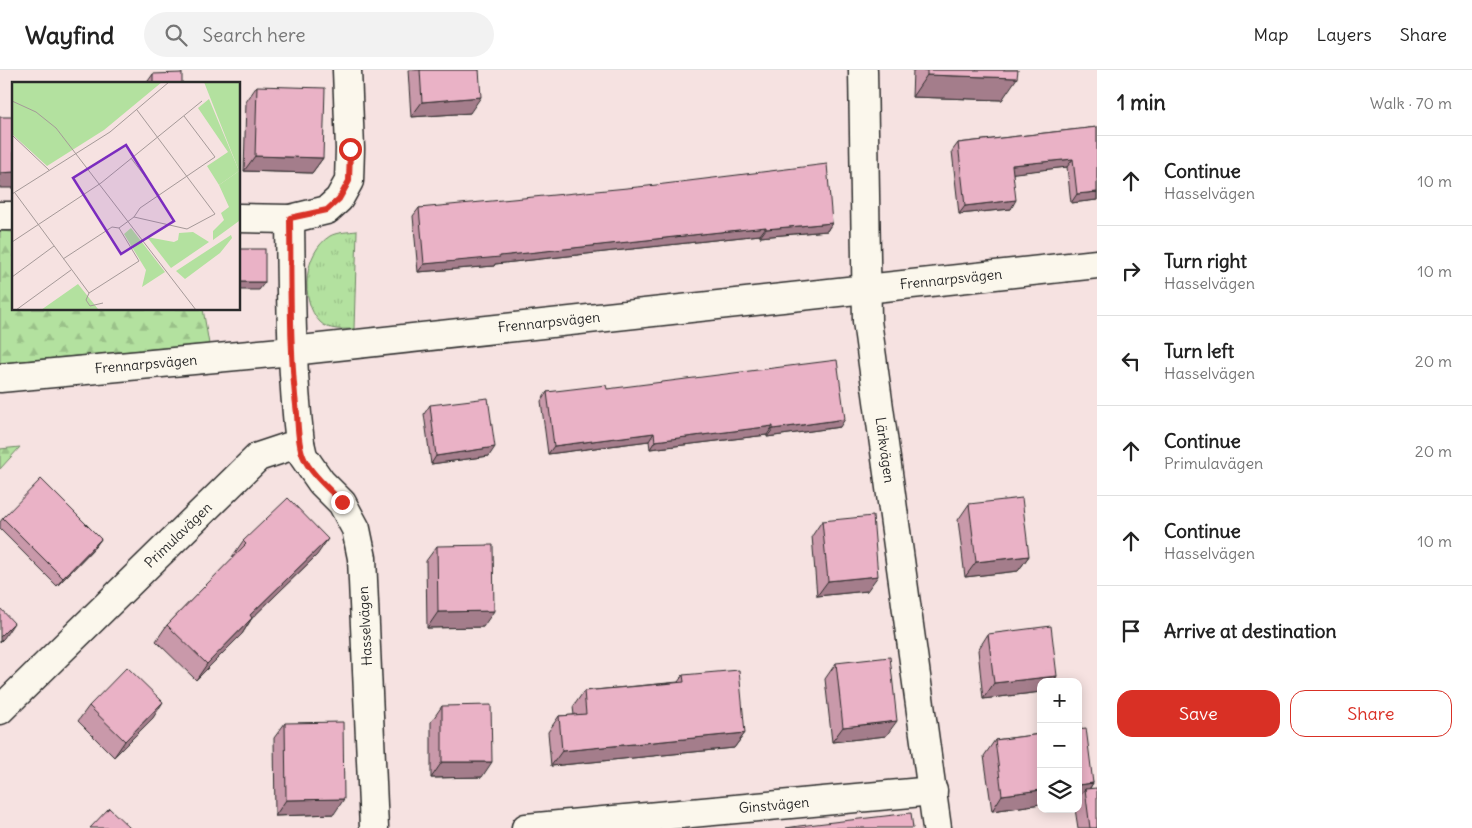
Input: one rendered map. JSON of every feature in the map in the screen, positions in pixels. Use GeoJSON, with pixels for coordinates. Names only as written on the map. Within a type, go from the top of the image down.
{"type":"FeatureCollection","features":[{"type":"Feature","properties":{"kind":"street"},"geometry":{"type":"LineString","coordinates":[[240,218],[290,218],[327,210],[339,199],[349,181],[348,70]]}},
{"type":"Feature","properties":{"kind":"street","name":"Lärkvägen"},"geometry":{"type":"LineString","coordinates":[[863,70],[867,321],[937,828]]}},
{"type":"Feature","properties":{"kind":"street"},"geometry":{"type":"LineString","coordinates":[[290,218],[292,351],[300,443]]}},
{"type":"Feature","properties":{"kind":"street","name":"Frennarpsvägen"},"geometry":{"type":"LineString","coordinates":[[0,378],[292,351],[1097,264]]}},
{"type":"Feature","properties":{"kind":"street","name":"Primulavägen"},"geometry":{"type":"LineString","coordinates":[[0,710],[258,457],[300,443]]}},
{"type":"Feature","properties":{"kind":"street","name":"Hasselvägen"},"geometry":{"type":"LineString","coordinates":[[300,443],[303,456],[321,482],[342,502],[356,528],[362,558],[374,828]]}},
{"type":"Feature","properties":{"kind":"street","name":"Ginstvägen"},"geometry":{"type":"LineString","coordinates":[[526,828],[933,791]]}},
{"type":"Feature","properties":{"kind":"green space"},"geometry":{"type":"Polygon","coordinates":[[[0,231],[12,232],[12,310],[203,310],[209,344],[0,363],[0,231]]]}},
{"type":"Feature","properties":{"kind":"green space"},"geometry":{"type":"Polygon","coordinates":[[[357,231],[354,329],[328,327],[320,322],[313,313],[309,302],[307,277],[310,264],[321,243],[330,236],[357,231]]]}},
{"type":"Feature","properties":{"kind":"green space"},"geometry":{"type":"Polygon","coordinates":[[[20,447],[0,469],[0,449],[20,447]]]}},
{"type":"Feature","properties":{"kind":"building"},"geometry":{"type":"Polygon","coordinates":[[[420,70],[479,70],[481,97],[422,102],[420,70]]]}},
{"type":"Feature","properties":{"kind":"building"},"geometry":{"type":"Polygon","coordinates":[[[927,70],[1018,70],[1017,78],[927,75],[927,70]]]}},
{"type":"Feature","properties":{"kind":"building"},"geometry":{"type":"Polygon","coordinates":[[[182,73],[182,82],[153,82],[153,74],[182,73]]]}},
{"type":"Feature","properties":{"kind":"building"},"geometry":{"type":"Polygon","coordinates":[[[257,86],[325,88],[323,158],[255,156],[257,86]]]}},
{"type":"Feature","properties":{"kind":"building"},"geometry":{"type":"Polygon","coordinates":[[[0,117],[12,117],[12,172],[0,173],[0,117]]]}},
{"type":"Feature","properties":{"kind":"building"},"geometry":{"type":"Polygon","coordinates":[[[1097,127],[1097,192],[1077,194],[1073,159],[1012,165],[1016,200],[965,206],[958,143],[1097,127]]]}},
{"type":"Feature","properties":{"kind":"building"},"geometry":{"type":"Polygon","coordinates":[[[827,164],[832,223],[766,229],[766,227],[424,264],[419,208],[648,186],[827,164]]]}},
{"type":"Feature","properties":{"kind":"building"},"geometry":{"type":"Polygon","coordinates":[[[240,249],[265,249],[265,282],[240,282],[240,249]]]}},
{"type":"Feature","properties":{"kind":"building"},"geometry":{"type":"Polygon","coordinates":[[[837,360],[845,419],[773,429],[773,426],[655,441],[654,433],[554,446],[547,392],[606,385],[607,389],[837,360]]]}},
{"type":"Feature","properties":{"kind":"building"},"geometry":{"type":"Polygon","coordinates":[[[488,398],[495,447],[436,456],[430,405],[488,398]]]}},
{"type":"Feature","properties":{"kind":"building"},"geometry":{"type":"Polygon","coordinates":[[[41,479],[101,539],[63,578],[3,518],[41,479]]]}},
{"type":"Feature","properties":{"kind":"building"},"geometry":{"type":"Polygon","coordinates":[[[288,498],[328,539],[250,615],[252,618],[207,664],[167,625],[246,544],[243,541],[288,498]]]}},
{"type":"Feature","properties":{"kind":"building"},"geometry":{"type":"Polygon","coordinates":[[[1022,498],[1029,556],[976,562],[969,504],[1022,498]]]}},
{"type":"Feature","properties":{"kind":"building"},"geometry":{"type":"Polygon","coordinates":[[[873,516],[878,576],[828,581],[822,521],[873,516]]]}},
{"type":"Feature","properties":{"kind":"building"},"geometry":{"type":"Polygon","coordinates":[[[493,545],[494,611],[438,612],[437,546],[493,545]]]}},
{"type":"Feature","properties":{"kind":"building"},"geometry":{"type":"Polygon","coordinates":[[[0,608],[14,623],[0,637],[0,608]]]}},
{"type":"Feature","properties":{"kind":"building"},"geometry":{"type":"Polygon","coordinates":[[[1051,626],[1057,676],[994,683],[988,634],[1051,626]]]}},
{"type":"Feature","properties":{"kind":"building"},"geometry":{"type":"Polygon","coordinates":[[[890,657],[897,721],[843,727],[836,663],[890,657]]]}},
{"type":"Feature","properties":{"kind":"building"},"geometry":{"type":"Polygon","coordinates":[[[127,667],[163,702],[125,741],[89,706],[127,667]]]}},
{"type":"Feature","properties":{"kind":"building"},"geometry":{"type":"Polygon","coordinates":[[[739,670],[745,733],[562,751],[559,716],[586,714],[584,691],[684,682],[683,675],[739,670]]]}},
{"type":"Feature","properties":{"kind":"building"},"geometry":{"type":"Polygon","coordinates":[[[491,705],[492,762],[442,762],[442,706],[491,705]]]}},
{"type":"Feature","properties":{"kind":"building"},"geometry":{"type":"Polygon","coordinates":[[[343,722],[344,799],[286,800],[285,723],[343,722]]]}},
{"type":"Feature","properties":{"kind":"building"},"geometry":{"type":"Polygon","coordinates":[[[1082,728],[1086,728],[1093,783],[1082,784],[1082,768],[1082,728]]]}},
{"type":"Feature","properties":{"kind":"building"},"geometry":{"type":"Polygon","coordinates":[[[1037,735],[1037,791],[1002,795],[995,740],[1037,735]]]}},
{"type":"Feature","properties":{"kind":"building"},"geometry":{"type":"Polygon","coordinates":[[[1097,788],[1097,828],[1090,828],[1085,789],[1097,788]]]}},
{"type":"Feature","properties":{"kind":"building"},"geometry":{"type":"Polygon","coordinates":[[[109,808],[130,828],[90,828],[109,808]]]}},
{"type":"Feature","properties":{"kind":"building"},"geometry":{"type":"Polygon","coordinates":[[[911,813],[913,828],[786,828],[799,826],[911,813]]]}},
{"type":"Feature","properties":{"kind":"route"},"geometry":{"type":"LineString","coordinates":[[342,502],[321,482],[303,456],[300,443],[292,351],[290,218],[327,210],[339,199],[349,181],[350,149]]}}]}
